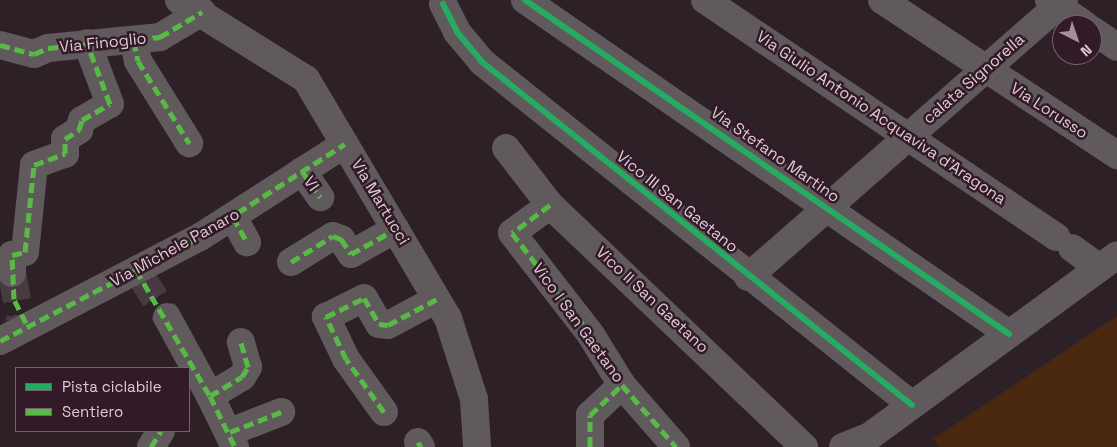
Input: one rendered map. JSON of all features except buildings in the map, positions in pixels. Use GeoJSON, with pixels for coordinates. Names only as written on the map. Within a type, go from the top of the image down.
{"type":"FeatureCollection","features":[{"type":"Feature","properties":{"kind":"street","name":"Via Stefano Martino"},"geometry":{"type":"LineString","coordinates":[[525,0],[1009,334]]}},
{"type":"Feature","properties":{"kind":"street","name":"Via Giulio Antonio Acquaviva d'Aragona"},"geometry":{"type":"LineString","coordinates":[[705,0],[910,136],[1064,242],[1108,261]]}},
{"type":"Feature","properties":{"kind":"street","name":"Via Lorusso"},"geometry":{"type":"LineString","coordinates":[[882,0],[1117,156]]}},
{"type":"Feature","properties":{"kind":"street","name":"calata Signorella"},"geometry":{"type":"LineString","coordinates":[[748,277],[830,209],[1057,2]]}},
{"type":"Feature","properties":{"kind":"street"},"geometry":{"type":"LineString","coordinates":[[1057,2],[1073,15]]}},
{"type":"Feature","properties":{"kind":"street","name":"Vico III San Gaetano"},"geometry":{"type":"LineString","coordinates":[[443,4],[457,32],[482,62],[748,277],[912,405]]}},
{"type":"Feature","properties":{"kind":"street","name":"Via Finoglio"},"geometry":{"type":"LineString","coordinates":[[0,46],[34,54],[86,44],[134,41],[160,37],[190,6]]}},
{"type":"Feature","properties":{"kind":"street","name":"Via Martucci"},"geometry":{"type":"LineString","coordinates":[[190,6],[306,79],[437,299],[474,399],[477,447]]}},
{"type":"Feature","properties":{"kind":"street"},"geometry":{"type":"LineString","coordinates":[[1102,37],[1117,47]]}},
{"type":"Feature","properties":{"kind":"street"},"geometry":{"type":"LineString","coordinates":[[134,41],[138,61],[189,143]]}},
{"type":"Feature","properties":{"kind":"street"},"geometry":{"type":"LineString","coordinates":[[12,272],[12,255],[24,252],[34,165],[65,154],[65,139],[80,130],[82,120],[110,104],[86,44]]}},
{"type":"Feature","properties":{"kind":"street","name":"Via Michele Panaro"},"geometry":{"type":"LineString","coordinates":[[0,341],[23,321],[64,309],[138,272],[233,217],[345,144]]}},
{"type":"Feature","properties":{"kind":"street","name":"Vico II San Gaetano"},"geometry":{"type":"LineString","coordinates":[[506,148],[550,205],[804,447]]}},
{"type":"Feature","properties":{"kind":"street","name":"VI"},"geometry":{"type":"LineString","coordinates":[[302,171],[320,197]]}},
{"type":"Feature","properties":{"kind":"street","name":"Vico I San Gaetano"},"geometry":{"type":"LineString","coordinates":[[550,205],[512,233],[591,336],[622,385],[676,447]]}},
{"type":"Feature","properties":{"kind":"street"},"geometry":{"type":"LineString","coordinates":[[233,217],[247,242]]}},
{"type":"Feature","properties":{"kind":"street"},"geometry":{"type":"LineString","coordinates":[[291,262],[333,236],[341,239],[351,254],[396,229]]}},
{"type":"Feature","properties":{"kind":"street"},"geometry":{"type":"LineString","coordinates":[[843,447],[875,442],[912,405],[1108,261]]}},
{"type":"Feature","properties":{"kind":"street"},"geometry":{"type":"LineString","coordinates":[[384,412],[346,359],[326,317],[364,298],[380,324],[388,325],[437,299]]}},
{"type":"Feature","properties":{"kind":"street"},"geometry":{"type":"LineString","coordinates":[[167,317],[233,440],[281,412]]}},
{"type":"Feature","properties":{"kind":"street"},"geometry":{"type":"LineString","coordinates":[[210,396],[242,377],[248,367],[241,342]]}},
{"type":"Feature","properties":{"kind":"street"},"geometry":{"type":"LineString","coordinates":[[590,447],[590,415],[622,385]]}},
{"type":"Feature","properties":{"kind":"street"},"geometry":{"type":"LineString","coordinates":[[151,447],[160,432]]}},
{"type":"Feature","properties":{"kind":"shaded area"},"geometry":{"type":"Polygon","coordinates":[[[1117,316],[1117,447],[939,447],[933,439],[1117,316]]]}},
{"type":"Feature","properties":{"kind":"tunnel"},"geometry":{"type":"LineString","coordinates":[[12,273],[20,318]]}},
{"type":"Feature","properties":{"kind":"tunnel"},"geometry":{"type":"LineString","coordinates":[[140,275],[167,317]]}},
{"type":"Feature","properties":{"kind":"marked path"},"geometry":{"type":"LineString","coordinates":[[0,45],[34,54],[48,48],[160,37],[202,12]]}},
{"type":"Feature","properties":{"kind":"marked path"},"geometry":{"type":"LineString","coordinates":[[134,41],[138,61],[189,143]]}},
{"type":"Feature","properties":{"kind":"marked path"},"geometry":{"type":"LineString","coordinates":[[26,323],[14,299],[12,255],[25,252],[34,165],[65,154],[65,139],[79,130],[82,120],[110,104],[87,43]]}},
{"type":"Feature","properties":{"kind":"marked path"},"geometry":{"type":"LineString","coordinates":[[0,341],[200,237],[345,144]]}},
{"type":"Feature","properties":{"kind":"marked path"},"geometry":{"type":"LineString","coordinates":[[302,171],[320,197]]}},
{"type":"Feature","properties":{"kind":"marked path"},"geometry":{"type":"LineString","coordinates":[[550,205],[512,233],[591,335],[622,385],[676,447]]}},
{"type":"Feature","properties":{"kind":"marked path"},"geometry":{"type":"LineString","coordinates":[[233,217],[247,242]]}},
{"type":"Feature","properties":{"kind":"marked path"},"geometry":{"type":"LineString","coordinates":[[291,262],[333,236],[341,239],[351,254],[396,229]]}},
{"type":"Feature","properties":{"kind":"marked path"},"geometry":{"type":"LineString","coordinates":[[136,270],[210,396],[242,377],[248,367],[241,342]]}},
{"type":"Feature","properties":{"kind":"marked path"},"geometry":{"type":"LineString","coordinates":[[384,412],[346,359],[326,317],[364,298],[379,324],[388,325],[437,299]]}},
{"type":"Feature","properties":{"kind":"marked path"},"geometry":{"type":"LineString","coordinates":[[590,447],[590,415],[622,385]]}},
{"type":"Feature","properties":{"kind":"marked path"},"geometry":{"type":"LineString","coordinates":[[210,396],[235,447]]}},
{"type":"Feature","properties":{"kind":"marked path"},"geometry":{"type":"LineString","coordinates":[[230,432],[281,412]]}},
{"type":"Feature","properties":{"kind":"marked path"},"geometry":{"type":"LineString","coordinates":[[151,447],[160,432]]}},
{"type":"Feature","properties":{"kind":"marked path"},"geometry":{"type":"LineString","coordinates":[[418,442],[421,447]]}},
{"type":"Feature","properties":{"kind":"cycle path"},"geometry":{"type":"LineString","coordinates":[[525,0],[1009,334]]}},
{"type":"Feature","properties":{"kind":"cycle path"},"geometry":{"type":"LineString","coordinates":[[443,4],[457,32],[482,62],[912,405]]}}]}
